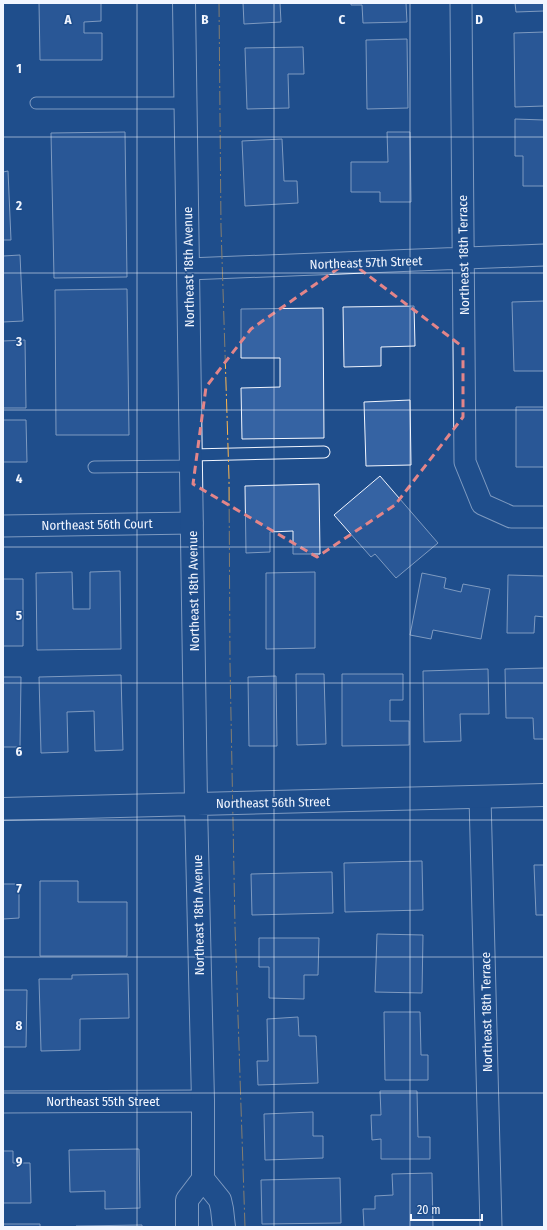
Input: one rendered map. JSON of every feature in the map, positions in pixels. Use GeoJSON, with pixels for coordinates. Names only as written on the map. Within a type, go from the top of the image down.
{"type":"FeatureCollection","features":[{"type":"Feature","properties":{"kind":"street","name":"Northeast 18th Avenue"},"geometry":{"type":"LineString","coordinates":[[184,3],[196,804],[203,1101],[203,1179]]}},
{"type":"Feature","properties":{"kind":"street","name":"Northeast 18th Terrace"},"geometry":{"type":"LineString","coordinates":[[461,3],[465,462],[482,504],[511,517],[544,517]]}},
{"type":"Feature","properties":{"kind":"street","name":"Northeast 57th Street"},"geometry":{"type":"LineString","coordinates":[[188,269],[544,255]]}},
{"type":"Feature","properties":{"kind":"street","name":"Northeast 56th Court"},"geometry":{"type":"LineString","coordinates":[[3,526],[192,523]]}},
{"type":"Feature","properties":{"kind":"street","name":"Northeast 56th Street"},"geometry":{"type":"LineString","coordinates":[[3,809],[544,795]]}},
{"type":"Feature","properties":{"kind":"street","name":"Northeast 18th Terrace"},"geometry":{"type":"LineString","coordinates":[[480,797],[491,1227]]}},
{"type":"Feature","properties":{"kind":"street","name":"Northeast 55th Street"},"geometry":{"type":"LineString","coordinates":[[3,1102],[203,1101]]}},
{"type":"Feature","properties":{"kind":"street"},"geometry":{"type":"LineString","coordinates":[[187,1227],[187,1200],[203,1179],[220,1200],[224,1227]]}},
{"type":"Feature","properties":{"kind":"lane"},"geometry":{"type":"LineString","coordinates":[[36,103],[186,103]]}},
{"type":"Feature","properties":{"kind":"lane"},"geometry":{"type":"LineString","coordinates":[[94,467],[324,452]]}},
{"type":"Feature","properties":{"kind":"highlighted area"},"geometry":{"type":"Polygon","coordinates":[[[349,261],[463,347],[463,417],[395,505],[317,557],[193,484],[206,387],[251,329],[349,261]]]}},
{"type":"Feature","properties":{"kind":"building"},"geometry":{"type":"Polygon","coordinates":[[[39,3],[101,3],[101,21],[84,22],[84,33],[102,33],[102,60],[40,60],[39,3]]]}},
{"type":"Feature","properties":{"kind":"building"},"geometry":{"type":"Polygon","coordinates":[[[243,3],[280,3],[281,22],[244,24],[243,3]]]}},
{"type":"Feature","properties":{"kind":"building"},"geometry":{"type":"Polygon","coordinates":[[[351,3],[406,3],[407,22],[363,23],[362,5],[351,5],[351,3]]]}},
{"type":"Feature","properties":{"kind":"building"},"geometry":{"type":"Polygon","coordinates":[[[515,3],[544,3],[544,11],[516,12],[515,3]]]}},
{"type":"Feature","properties":{"kind":"building"},"geometry":{"type":"Polygon","coordinates":[[[544,32],[544,106],[515,107],[514,33],[544,32]]]}},
{"type":"Feature","properties":{"kind":"building"},"geometry":{"type":"Polygon","coordinates":[[[407,39],[408,108],[367,109],[366,40],[407,39]]]}},
{"type":"Feature","properties":{"kind":"building"},"geometry":{"type":"Polygon","coordinates":[[[303,47],[304,74],[288,74],[289,108],[247,109],[245,48],[303,47]]]}},
{"type":"Feature","properties":{"kind":"building"},"geometry":{"type":"Polygon","coordinates":[[[515,119],[544,120],[544,186],[523,186],[523,156],[515,156],[515,119]]]}},
{"type":"Feature","properties":{"kind":"building"},"geometry":{"type":"Polygon","coordinates":[[[125,132],[127,277],[54,278],[51,133],[125,132]]]}},
{"type":"Feature","properties":{"kind":"building"},"geometry":{"type":"Polygon","coordinates":[[[387,132],[410,132],[411,202],[380,202],[380,192],[351,192],[351,162],[388,162],[387,132]]]}},
{"type":"Feature","properties":{"kind":"building"},"geometry":{"type":"Polygon","coordinates":[[[282,139],[284,181],[297,181],[298,203],[245,206],[242,141],[282,139]]]}},
{"type":"Feature","properties":{"kind":"building"},"geometry":{"type":"Polygon","coordinates":[[[8,171],[11,240],[3,240],[3,172],[8,171]]]}},
{"type":"Feature","properties":{"kind":"building"},"geometry":{"type":"Polygon","coordinates":[[[20,255],[23,321],[3,322],[3,256],[20,255]]]}},
{"type":"Feature","properties":{"kind":"building"},"geometry":{"type":"Polygon","coordinates":[[[127,289],[129,435],[56,435],[55,290],[127,289]]]}},
{"type":"Feature","properties":{"kind":"building"},"geometry":{"type":"Polygon","coordinates":[[[544,301],[544,371],[514,371],[512,302],[544,301]]]}},
{"type":"Feature","properties":{"kind":"building"},"geometry":{"type":"Polygon","coordinates":[[[414,306],[415,346],[381,347],[381,366],[344,367],[343,307],[414,306]]]}},
{"type":"Feature","properties":{"kind":"building"},"geometry":{"type":"Polygon","coordinates":[[[323,308],[324,438],[242,439],[241,388],[280,387],[280,358],[241,358],[241,309],[323,308]]]}},
{"type":"Feature","properties":{"kind":"building"},"geometry":{"type":"Polygon","coordinates":[[[25,340],[26,408],[3,408],[3,341],[25,340]]]}},
{"type":"Feature","properties":{"kind":"building"},"geometry":{"type":"Polygon","coordinates":[[[410,400],[411,465],[366,466],[364,402],[410,400]]]}},
{"type":"Feature","properties":{"kind":"building"},"geometry":{"type":"Polygon","coordinates":[[[516,407],[544,407],[544,467],[516,467],[516,407]]]}},
{"type":"Feature","properties":{"kind":"building"},"geometry":{"type":"Polygon","coordinates":[[[3,420],[26,420],[27,462],[3,462],[3,420]]]}},
{"type":"Feature","properties":{"kind":"building"},"geometry":{"type":"Polygon","coordinates":[[[380,476],[438,543],[396,578],[375,554],[371,557],[334,515],[380,476]]]}},
{"type":"Feature","properties":{"kind":"building"},"geometry":{"type":"Polygon","coordinates":[[[319,484],[320,554],[293,554],[293,531],[270,532],[270,552],[246,553],[245,486],[319,484]]]}},
{"type":"Feature","properties":{"kind":"building"},"geometry":{"type":"Polygon","coordinates":[[[120,571],[121,649],[37,650],[36,573],[72,572],[73,609],[90,609],[90,572],[120,571]]]}},
{"type":"Feature","properties":{"kind":"building"},"geometry":{"type":"Polygon","coordinates":[[[315,572],[315,648],[266,649],[266,573],[315,572]]]}},
{"type":"Feature","properties":{"kind":"building"},"geometry":{"type":"Polygon","coordinates":[[[422,573],[446,578],[444,588],[461,592],[463,584],[490,589],[481,639],[433,630],[431,639],[410,635],[422,573]]]}},
{"type":"Feature","properties":{"kind":"building"},"geometry":{"type":"Polygon","coordinates":[[[508,575],[544,576],[544,617],[535,616],[534,633],[507,633],[508,575]]]}},
{"type":"Feature","properties":{"kind":"building"},"geometry":{"type":"Polygon","coordinates":[[[3,579],[23,579],[23,646],[3,646],[3,579]]]}},
{"type":"Feature","properties":{"kind":"building"},"geometry":{"type":"Polygon","coordinates":[[[544,668],[544,739],[534,739],[533,718],[506,718],[505,669],[544,668]]]}},
{"type":"Feature","properties":{"kind":"building"},"geometry":{"type":"Polygon","coordinates":[[[488,669],[489,714],[460,714],[461,741],[424,742],[423,671],[488,669]]]}},
{"type":"Feature","properties":{"kind":"building"},"geometry":{"type":"Polygon","coordinates":[[[296,674],[324,674],[326,744],[297,745],[296,674]]]}},
{"type":"Feature","properties":{"kind":"building"},"geometry":{"type":"Polygon","coordinates":[[[342,674],[403,674],[403,700],[390,700],[390,721],[409,721],[409,745],[342,746],[342,674]]]}},
{"type":"Feature","properties":{"kind":"building"},"geometry":{"type":"Polygon","coordinates":[[[121,675],[123,750],[95,751],[94,711],[67,712],[68,752],[41,753],[39,677],[121,675]]]}},
{"type":"Feature","properties":{"kind":"building"},"geometry":{"type":"Polygon","coordinates":[[[276,676],[277,746],[249,746],[248,677],[276,676]]]}},
{"type":"Feature","properties":{"kind":"building"},"geometry":{"type":"Polygon","coordinates":[[[3,677],[21,677],[20,747],[3,747],[3,677]]]}},
{"type":"Feature","properties":{"kind":"building"},"geometry":{"type":"Polygon","coordinates":[[[422,861],[423,910],[345,912],[344,863],[422,861]]]}},
{"type":"Feature","properties":{"kind":"building"},"geometry":{"type":"Polygon","coordinates":[[[534,865],[544,865],[544,915],[536,915],[534,865]]]}},
{"type":"Feature","properties":{"kind":"building"},"geometry":{"type":"Polygon","coordinates":[[[332,872],[333,913],[252,915],[251,874],[332,872]]]}},
{"type":"Feature","properties":{"kind":"building"},"geometry":{"type":"Polygon","coordinates":[[[40,881],[78,881],[78,902],[127,902],[127,956],[40,956],[40,881]]]}},
{"type":"Feature","properties":{"kind":"building"},"geometry":{"type":"Polygon","coordinates":[[[3,884],[19,884],[19,918],[3,919],[3,884]]]}},
{"type":"Feature","properties":{"kind":"building"},"geometry":{"type":"Polygon","coordinates":[[[377,934],[423,935],[422,993],[375,992],[377,934]]]}},
{"type":"Feature","properties":{"kind":"building"},"geometry":{"type":"Polygon","coordinates":[[[259,938],[319,938],[318,975],[304,975],[304,999],[269,998],[269,967],[259,967],[259,938]]]}},
{"type":"Feature","properties":{"kind":"building"},"geometry":{"type":"Polygon","coordinates":[[[128,974],[129,1018],[80,1019],[80,1050],[41,1051],[39,979],[72,979],[72,975],[128,974]]]}},
{"type":"Feature","properties":{"kind":"building"},"geometry":{"type":"Polygon","coordinates":[[[3,990],[27,990],[26,1047],[3,1047],[3,990]]]}},
{"type":"Feature","properties":{"kind":"building"},"geometry":{"type":"Polygon","coordinates":[[[384,1012],[420,1012],[421,1055],[428,1055],[428,1080],[385,1080],[384,1012]]]}},
{"type":"Feature","properties":{"kind":"building"},"geometry":{"type":"Polygon","coordinates":[[[298,1017],[299,1036],[316,1036],[318,1083],[258,1085],[257,1061],[268,1061],[267,1019],[298,1017]]]}},
{"type":"Feature","properties":{"kind":"building"},"geometry":{"type":"Polygon","coordinates":[[[380,1091],[417,1091],[418,1137],[430,1137],[430,1159],[381,1159],[381,1139],[372,1140],[371,1115],[381,1115],[380,1091]]]}},
{"type":"Feature","properties":{"kind":"building"},"geometry":{"type":"Polygon","coordinates":[[[313,1112],[313,1136],[323,1136],[323,1158],[265,1160],[264,1114],[313,1112]]]}},
{"type":"Feature","properties":{"kind":"building"},"geometry":{"type":"Polygon","coordinates":[[[139,1149],[140,1208],[105,1209],[105,1191],[70,1192],[69,1150],[139,1149]]]}},
{"type":"Feature","properties":{"kind":"building"},"geometry":{"type":"Polygon","coordinates":[[[3,1151],[13,1151],[13,1163],[30,1163],[31,1203],[3,1203],[3,1151]]]}},
{"type":"Feature","properties":{"kind":"building"},"geometry":{"type":"Polygon","coordinates":[[[432,1173],[433,1227],[364,1227],[363,1209],[375,1209],[375,1196],[393,1195],[392,1174],[432,1173]]]}},
{"type":"Feature","properties":{"kind":"building"},"geometry":{"type":"Polygon","coordinates":[[[340,1178],[341,1223],[262,1224],[261,1180],[340,1178]]]}},
{"type":"Feature","properties":{"kind":"building"},"geometry":{"type":"Polygon","coordinates":[[[3,1224],[40,1224],[40,1227],[3,1227],[3,1224]]]}},
{"type":"Feature","properties":{"kind":"building"},"geometry":{"type":"Polygon","coordinates":[[[142,1225],[142,1227],[76,1227],[76,1226],[142,1225]]]}},
{"type":"Feature","properties":{"kind":"power"},"geometry":{"type":"LineString","coordinates":[[219,3],[221,227],[229,478],[230,663],[235,926],[245,1227]]}}]}
